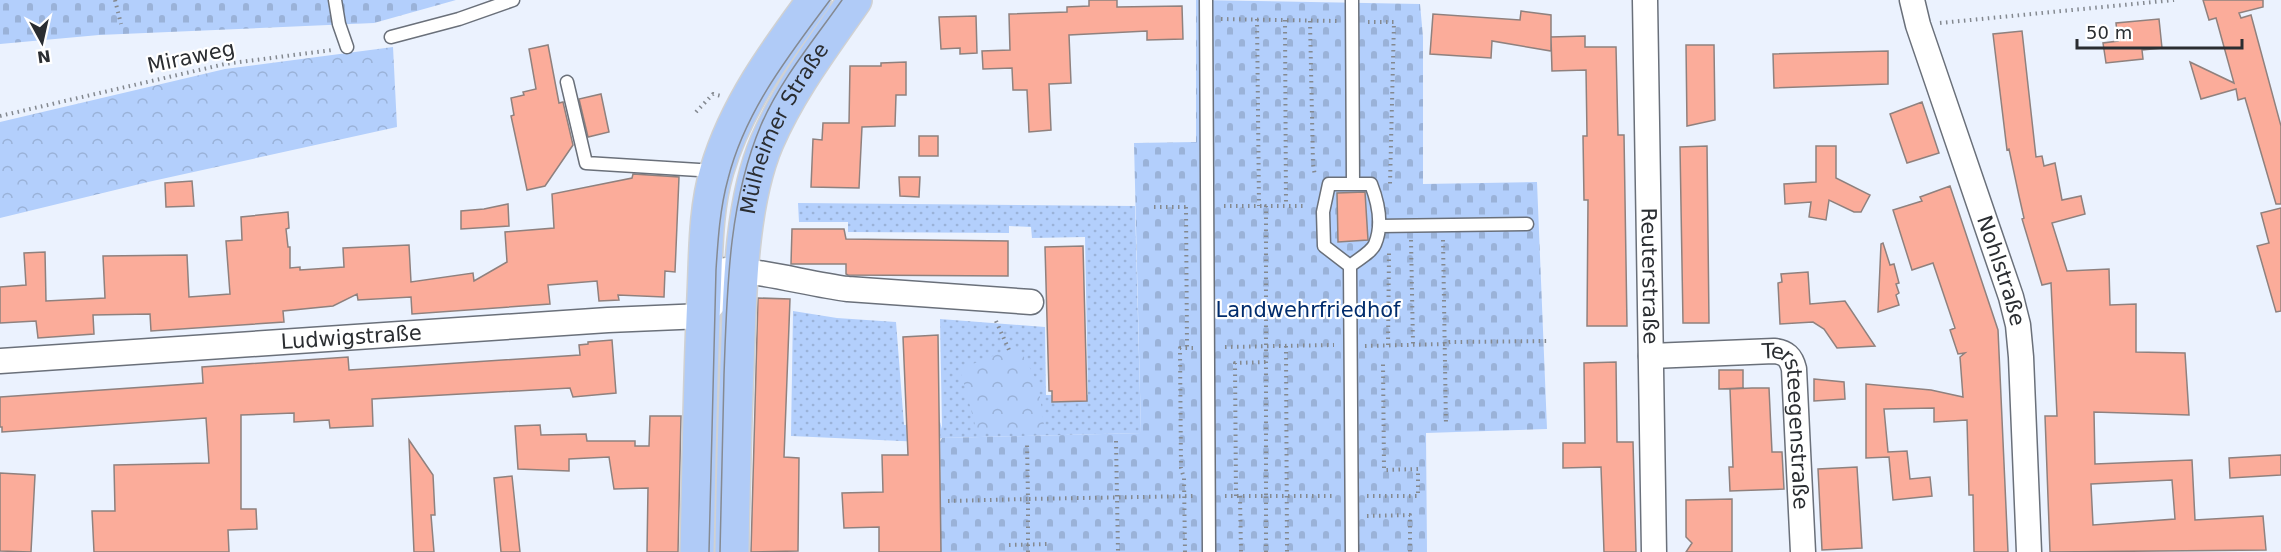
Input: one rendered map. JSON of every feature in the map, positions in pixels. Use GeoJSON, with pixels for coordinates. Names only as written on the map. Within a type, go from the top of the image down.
{"type":"FeatureCollection","features":[{"type":"Feature","properties":{"kind":"main road","name":"Mülheimer Straße"},"geometry":{"type":"LineString","coordinates":[[697,552],[707,226],[716,171],[735,121],[745,103],[768,63],[814,0]]}},
{"type":"Feature","properties":{"kind":"main road","name":"Mülheimer Straße"},"geometry":{"type":"LineString","coordinates":[[732,552],[741,271],[754,186],[766,144],[791,93],[855,0]]}},
{"type":"Feature","properties":{"kind":"street","name":"Reuterstraße"},"geometry":{"type":"LineString","coordinates":[[1645,0],[1654,552]]}},
{"type":"Feature","properties":{"kind":"street","name":"Nohlstraße"},"geometry":{"type":"LineString","coordinates":[[1912,0],[1918,25],[2017,318],[2021,357],[2029,552]]}},
{"type":"Feature","properties":{"kind":"street"},"geometry":{"type":"LineString","coordinates":[[705,269],[741,271],[848,290],[1031,302]]}},
{"type":"Feature","properties":{"kind":"street"},"geometry":{"type":"LineString","coordinates":[[703,316],[741,271]]}},
{"type":"Feature","properties":{"kind":"street","name":"Ludwigstraße"},"geometry":{"type":"LineString","coordinates":[[0,361],[608,320],[703,316]]}},
{"type":"Feature","properties":{"kind":"street","name":"Tersteegenstraße"},"geometry":{"type":"LineString","coordinates":[[1651,356],[1773,351],[1788,355],[1794,369],[1803,552]]}},
{"type":"Feature","properties":{"kind":"lane"},"geometry":{"type":"LineString","coordinates":[[335,0],[339,24],[347,47]]}},
{"type":"Feature","properties":{"kind":"lane"},"geometry":{"type":"LineString","coordinates":[[391,37],[459,19],[513,0]]}},
{"type":"Feature","properties":{"kind":"lane"},"geometry":{"type":"LineString","coordinates":[[1206,0],[1209,552]]}},
{"type":"Feature","properties":{"kind":"lane"},"geometry":{"type":"LineString","coordinates":[[1352,0],[1353,184]]}},
{"type":"Feature","properties":{"kind":"lane"},"geometry":{"type":"LineString","coordinates":[[567,82],[586,163],[716,171]]}},
{"type":"Feature","properties":{"kind":"lane"},"geometry":{"type":"LineString","coordinates":[[1329,184],[1371,184],[1384,225],[1375,246],[1350,266],[1324,246],[1323,212],[1329,184]]}},
{"type":"Feature","properties":{"kind":"lane"},"geometry":{"type":"LineString","coordinates":[[1384,225],[1527,224]]}},
{"type":"Feature","properties":{"kind":"lane"},"geometry":{"type":"LineString","coordinates":[[1350,266],[1352,552]]}},
{"type":"Feature","properties":{"kind":"path"},"geometry":{"type":"LineString","coordinates":[[115,0],[122,24]]}},
{"type":"Feature","properties":{"kind":"path"},"geometry":{"type":"LineString","coordinates":[[1918,25],[2174,0]]}},
{"type":"Feature","properties":{"kind":"path"},"geometry":{"type":"LineString","coordinates":[[1206,19],[1394,22],[1389,196],[1371,184]]}},
{"type":"Feature","properties":{"kind":"path"},"geometry":{"type":"LineString","coordinates":[[1257,19],[1259,206]]}},
{"type":"Feature","properties":{"kind":"path"},"geometry":{"type":"LineString","coordinates":[[1285,20],[1286,206]]}},
{"type":"Feature","properties":{"kind":"path"},"geometry":{"type":"LineString","coordinates":[[1310,21],[1313,164],[1317,181]]}},
{"type":"Feature","properties":{"kind":"path","name":"Miraweg"},"geometry":{"type":"LineString","coordinates":[[0,116],[225,64],[347,47]]}},
{"type":"Feature","properties":{"kind":"path"},"geometry":{"type":"LineString","coordinates":[[1186,207],[1187,348]]}},
{"type":"Feature","properties":{"kind":"path"},"geometry":{"type":"LineString","coordinates":[[1384,225],[1388,345]]}},
{"type":"Feature","properties":{"kind":"path"},"geometry":{"type":"LineString","coordinates":[[1410,225],[1413,344]]}},
{"type":"Feature","properties":{"kind":"path"},"geometry":{"type":"LineString","coordinates":[[1443,225],[1446,426]]}},
{"type":"Feature","properties":{"kind":"path"},"geometry":{"type":"LineString","coordinates":[[1286,346],[1287,552]]}},
{"type":"Feature","properties":{"kind":"path"},"geometry":{"type":"LineString","coordinates":[[1180,348],[1180,468],[1184,478],[1185,552]]}},
{"type":"Feature","properties":{"kind":"path"},"geometry":{"type":"LineString","coordinates":[[1241,552],[1235,363],[1266,362]]}},
{"type":"Feature","properties":{"kind":"path"},"geometry":{"type":"LineString","coordinates":[[1116,441],[1118,552]]}},
{"type":"Feature","properties":{"kind":"path"},"geometry":{"type":"LineString","coordinates":[[948,501],[1028,499],[1027,442]]}},
{"type":"Feature","properties":{"kind":"path"},"geometry":{"type":"LineString","coordinates":[[1266,496],[1266,552]]}},
{"type":"Feature","properties":{"kind":"path"},"geometry":{"type":"LineString","coordinates":[[1352,517],[1410,514],[1410,552]]}},
{"type":"Feature","properties":{"kind":"path"},"geometry":{"type":"LineString","coordinates":[[1009,545],[1048,544]]}},
{"type":"Feature","properties":{"kind":"green space"},"geometry":{"type":"Polygon","coordinates":[[[0,0],[456,0],[374,23],[99,35],[0,44],[0,0]]]}},
{"type":"Feature","properties":{"kind":"green space","name":"Landwehrfriedhof"},"geometry":{"type":"Polygon","coordinates":[[[1196,0],[1420,4],[1423,37],[1423,184],[1537,182],[1547,429],[1426,433],[1427,552],[941,552],[940,442],[942,438],[1141,433],[1134,143],[1196,142],[1196,0]]]}},
{"type":"Feature","properties":{"kind":"green space"},"geometry":{"type":"Polygon","coordinates":[[[393,47],[397,127],[148,182],[0,218],[0,122],[225,69],[393,47]]]}},
{"type":"Feature","properties":{"kind":"green space"},"geometry":{"type":"Polygon","coordinates":[[[798,203],[1135,206],[1141,433],[942,438],[923,442],[791,436],[793,311],[837,318],[896,322],[904,425],[940,422],[942,429],[940,319],[1045,327],[1046,395],[1088,395],[1085,237],[1032,238],[1031,227],[1009,226],[1009,233],[848,232],[848,222],[799,222],[798,203]]]}},
{"type":"Feature","properties":{"kind":"green space"},"geometry":{"type":"Polygon","coordinates":[[[1018,346],[1038,383],[1045,432],[977,432],[960,369],[1018,346]]]}},
{"type":"Feature","properties":{"kind":"building"},"geometry":{"type":"Polygon","coordinates":[[[1089,0],[1117,0],[1117,7],[1182,6],[1183,39],[1147,40],[1147,31],[1069,35],[1071,83],[1049,84],[1051,130],[1029,132],[1027,90],[1013,90],[1012,68],[983,69],[982,51],[1010,50],[1009,14],[1067,12],[1067,7],[1089,6],[1089,0]]]}},
{"type":"Feature","properties":{"kind":"building"},"geometry":{"type":"Polygon","coordinates":[[[2203,0],[2263,0],[2263,7],[2239,13],[2241,18],[2251,15],[2281,126],[2281,204],[2276,204],[2245,98],[2238,100],[2236,89],[2201,99],[2190,62],[2234,83],[2216,18],[2209,20],[2203,0]]]}},
{"type":"Feature","properties":{"kind":"building"},"geometry":{"type":"Polygon","coordinates":[[[1521,11],[1551,15],[1551,51],[1492,41],[1491,58],[1430,54],[1433,14],[1520,20],[1521,11]]]}},
{"type":"Feature","properties":{"kind":"building"},"geometry":{"type":"Polygon","coordinates":[[[976,16],[977,53],[960,54],[960,48],[941,49],[939,17],[976,16]]]}},
{"type":"Feature","properties":{"kind":"building"},"geometry":{"type":"Polygon","coordinates":[[[2159,19],[2162,48],[2142,50],[2143,59],[2106,63],[2103,43],[2118,41],[2116,23],[2159,19]]]}},
{"type":"Feature","properties":{"kind":"building"},"geometry":{"type":"Polygon","coordinates":[[[2022,31],[2036,157],[2042,156],[2044,166],[2055,163],[2062,200],[2081,196],[2085,214],[2052,223],[2067,271],[2109,269],[2110,305],[2136,304],[2136,352],[2185,353],[2189,415],[2094,412],[2095,464],[2192,460],[2195,520],[2263,516],[2266,550],[2050,552],[2045,416],[2057,416],[2051,283],[2042,285],[2022,219],[2024,218],[2009,149],[2007,150],[1993,34],[2022,31]],[[2172,480],[2091,484],[2093,525],[2175,519],[2172,480]]]}},
{"type":"Feature","properties":{"kind":"building"},"geometry":{"type":"Polygon","coordinates":[[[1585,36],[1585,47],[1616,47],[1618,135],[1624,135],[1627,326],[1587,326],[1588,200],[1584,200],[1583,136],[1587,136],[1586,70],[1552,71],[1551,37],[1585,36]]]}},
{"type":"Feature","properties":{"kind":"building"},"geometry":{"type":"Polygon","coordinates":[[[548,45],[559,103],[563,102],[573,145],[545,186],[527,190],[511,116],[514,115],[511,98],[536,89],[529,49],[548,45]]]}},
{"type":"Feature","properties":{"kind":"building"},"geometry":{"type":"Polygon","coordinates":[[[1686,45],[1714,45],[1715,120],[1687,126],[1686,45]]]}},
{"type":"Feature","properties":{"kind":"building"},"geometry":{"type":"Polygon","coordinates":[[[1888,51],[1888,84],[1774,88],[1773,54],[1888,51]]]}},
{"type":"Feature","properties":{"kind":"building"},"geometry":{"type":"Polygon","coordinates":[[[906,62],[906,95],[896,95],[895,126],[862,127],[859,188],[811,187],[813,139],[822,140],[823,123],[849,123],[850,66],[881,66],[881,63],[906,62]]]}},
{"type":"Feature","properties":{"kind":"building"},"geometry":{"type":"Polygon","coordinates":[[[601,94],[609,132],[588,137],[579,99],[601,94]]]}},
{"type":"Feature","properties":{"kind":"building"},"geometry":{"type":"Polygon","coordinates":[[[1922,102],[1939,153],[1907,163],[1890,114],[1922,102]]]}},
{"type":"Feature","properties":{"kind":"building"},"geometry":{"type":"Polygon","coordinates":[[[919,136],[938,136],[938,156],[919,156],[919,136]]]}},
{"type":"Feature","properties":{"kind":"building"},"geometry":{"type":"Polygon","coordinates":[[[1707,146],[1709,323],[1683,323],[1680,147],[1707,146]]]}},
{"type":"Feature","properties":{"kind":"building"},"geometry":{"type":"Polygon","coordinates":[[[1816,146],[1836,146],[1836,178],[1870,195],[1861,212],[1854,212],[1829,200],[1826,220],[1809,217],[1811,202],[1785,204],[1784,184],[1816,182],[1816,146]]]}},
{"type":"Feature","properties":{"kind":"building"},"geometry":{"type":"Polygon","coordinates":[[[633,174],[679,177],[675,272],[665,271],[664,297],[618,295],[619,300],[599,301],[597,281],[548,285],[550,304],[412,314],[411,297],[358,300],[357,294],[333,306],[283,311],[284,322],[151,331],[150,314],[93,315],[94,334],[38,338],[36,321],[0,323],[0,287],[26,285],[24,253],[45,252],[46,301],[105,298],[103,256],[187,255],[189,297],[230,294],[226,241],[242,240],[241,217],[288,212],[289,228],[286,229],[288,247],[290,247],[290,268],[300,267],[300,270],[344,267],[343,248],[409,245],[411,282],[473,273],[474,281],[507,262],[505,232],[554,228],[552,194],[632,178],[633,174]]]}},
{"type":"Feature","properties":{"kind":"building"},"geometry":{"type":"Polygon","coordinates":[[[899,177],[920,177],[919,197],[900,196],[899,177]]]}},
{"type":"Feature","properties":{"kind":"building"},"geometry":{"type":"Polygon","coordinates":[[[192,181],[194,206],[166,207],[165,183],[192,181]]]}},
{"type":"Feature","properties":{"kind":"building"},"geometry":{"type":"Polygon","coordinates":[[[1950,186],[1998,330],[2008,552],[1974,552],[1973,495],[1969,495],[1967,420],[1934,422],[1934,408],[1884,409],[1888,452],[1907,451],[1910,479],[1930,477],[1932,496],[1893,500],[1889,457],[1866,458],[1866,384],[1931,390],[1963,397],[1960,357],[1965,353],[1958,354],[1950,330],[1955,328],[1933,263],[1912,270],[1893,210],[1922,201],[1920,197],[1950,186]]]}},
{"type":"Feature","properties":{"kind":"building"},"geometry":{"type":"Polygon","coordinates":[[[1365,192],[1368,240],[1338,242],[1337,193],[1365,192]]]}},
{"type":"Feature","properties":{"kind":"building"},"geometry":{"type":"Polygon","coordinates":[[[508,204],[509,226],[461,229],[461,211],[508,204]]]}},
{"type":"Feature","properties":{"kind":"building"},"geometry":{"type":"Polygon","coordinates":[[[2281,208],[2281,311],[2276,312],[2257,246],[2269,243],[2261,213],[2281,208]]]}},
{"type":"Feature","properties":{"kind":"building"},"geometry":{"type":"Polygon","coordinates":[[[792,229],[844,229],[846,239],[1008,241],[1008,276],[848,275],[846,264],[791,264],[792,229]]]}},
{"type":"Feature","properties":{"kind":"building"},"geometry":{"type":"Polygon","coordinates":[[[1883,243],[1890,265],[1894,264],[1899,283],[1896,284],[1899,293],[1896,295],[1899,305],[1878,312],[1881,244],[1883,243]]]}},
{"type":"Feature","properties":{"kind":"building"},"geometry":{"type":"Polygon","coordinates":[[[1083,246],[1087,401],[1052,402],[1052,391],[1049,391],[1045,247],[1083,246]]]}},
{"type":"Feature","properties":{"kind":"building"},"geometry":{"type":"Polygon","coordinates":[[[1808,272],[1810,304],[1845,301],[1875,346],[1837,348],[1824,329],[1813,322],[1780,324],[1778,283],[1782,282],[1781,274],[1808,272]]]}},
{"type":"Feature","properties":{"kind":"building"},"geometry":{"type":"Polygon","coordinates":[[[758,298],[790,299],[784,457],[799,458],[798,551],[751,552],[758,298]]]}},
{"type":"Feature","properties":{"kind":"building"},"geometry":{"type":"Polygon","coordinates":[[[938,335],[941,552],[879,552],[879,527],[844,528],[842,493],[883,492],[882,455],[908,455],[903,337],[938,335]]]}},
{"type":"Feature","properties":{"kind":"building"},"geometry":{"type":"Polygon","coordinates":[[[612,340],[616,393],[573,397],[570,388],[372,399],[373,426],[330,428],[329,420],[294,422],[294,413],[241,415],[241,509],[256,509],[257,529],[228,530],[229,552],[94,552],[92,511],[115,511],[114,465],[209,463],[206,418],[2,432],[2,427],[0,427],[0,397],[203,383],[202,367],[348,357],[349,370],[413,366],[580,355],[579,345],[612,340]]]}},
{"type":"Feature","properties":{"kind":"building"},"geometry":{"type":"Polygon","coordinates":[[[1616,362],[1617,442],[1633,442],[1636,552],[1604,552],[1601,467],[1563,468],[1563,443],[1585,443],[1584,363],[1616,362]]]}},
{"type":"Feature","properties":{"kind":"building"},"geometry":{"type":"Polygon","coordinates":[[[1719,370],[1743,370],[1743,388],[1719,389],[1719,370]]]}},
{"type":"Feature","properties":{"kind":"building"},"geometry":{"type":"Polygon","coordinates":[[[1814,379],[1844,382],[1845,399],[1814,401],[1814,379]]]}},
{"type":"Feature","properties":{"kind":"building"},"geometry":{"type":"Polygon","coordinates":[[[1769,388],[1772,452],[1782,452],[1784,489],[1730,491],[1729,467],[1733,467],[1730,389],[1769,388]]]}},
{"type":"Feature","properties":{"kind":"building"},"geometry":{"type":"Polygon","coordinates":[[[650,416],[681,416],[678,552],[647,552],[648,488],[614,489],[609,457],[569,459],[569,471],[518,469],[515,426],[540,425],[541,435],[586,434],[587,441],[635,441],[635,446],[649,446],[650,416]]]}},
{"type":"Feature","properties":{"kind":"building"},"geometry":{"type":"Polygon","coordinates":[[[409,440],[433,475],[435,515],[431,515],[434,552],[414,552],[409,440]]]}},
{"type":"Feature","properties":{"kind":"building"},"geometry":{"type":"Polygon","coordinates":[[[2281,455],[2281,475],[2230,478],[2229,458],[2281,455]]]}},
{"type":"Feature","properties":{"kind":"building"},"geometry":{"type":"Polygon","coordinates":[[[1857,467],[1862,548],[1822,550],[1818,469],[1857,467]]]}},
{"type":"Feature","properties":{"kind":"building"},"geometry":{"type":"Polygon","coordinates":[[[0,473],[35,475],[31,552],[0,551],[0,473]]]}},
{"type":"Feature","properties":{"kind":"building"},"geometry":{"type":"Polygon","coordinates":[[[512,476],[520,552],[501,552],[494,478],[512,476]]]}},
{"type":"Feature","properties":{"kind":"building"},"geometry":{"type":"Polygon","coordinates":[[[1732,499],[1732,552],[1686,552],[1692,543],[1686,537],[1686,500],[1732,499]]]}},
{"type":"Feature","properties":{"kind":"tram line"},"geometry":{"type":"LineString","coordinates":[[709,552],[716,270],[725,190],[745,130],[757,107],[784,63],[830,0]]}},
{"type":"Feature","properties":{"kind":"tram line"},"geometry":{"type":"LineString","coordinates":[[720,552],[726,312],[731,248],[742,185],[750,155],[769,108],[798,60],[842,0]]}}]}
